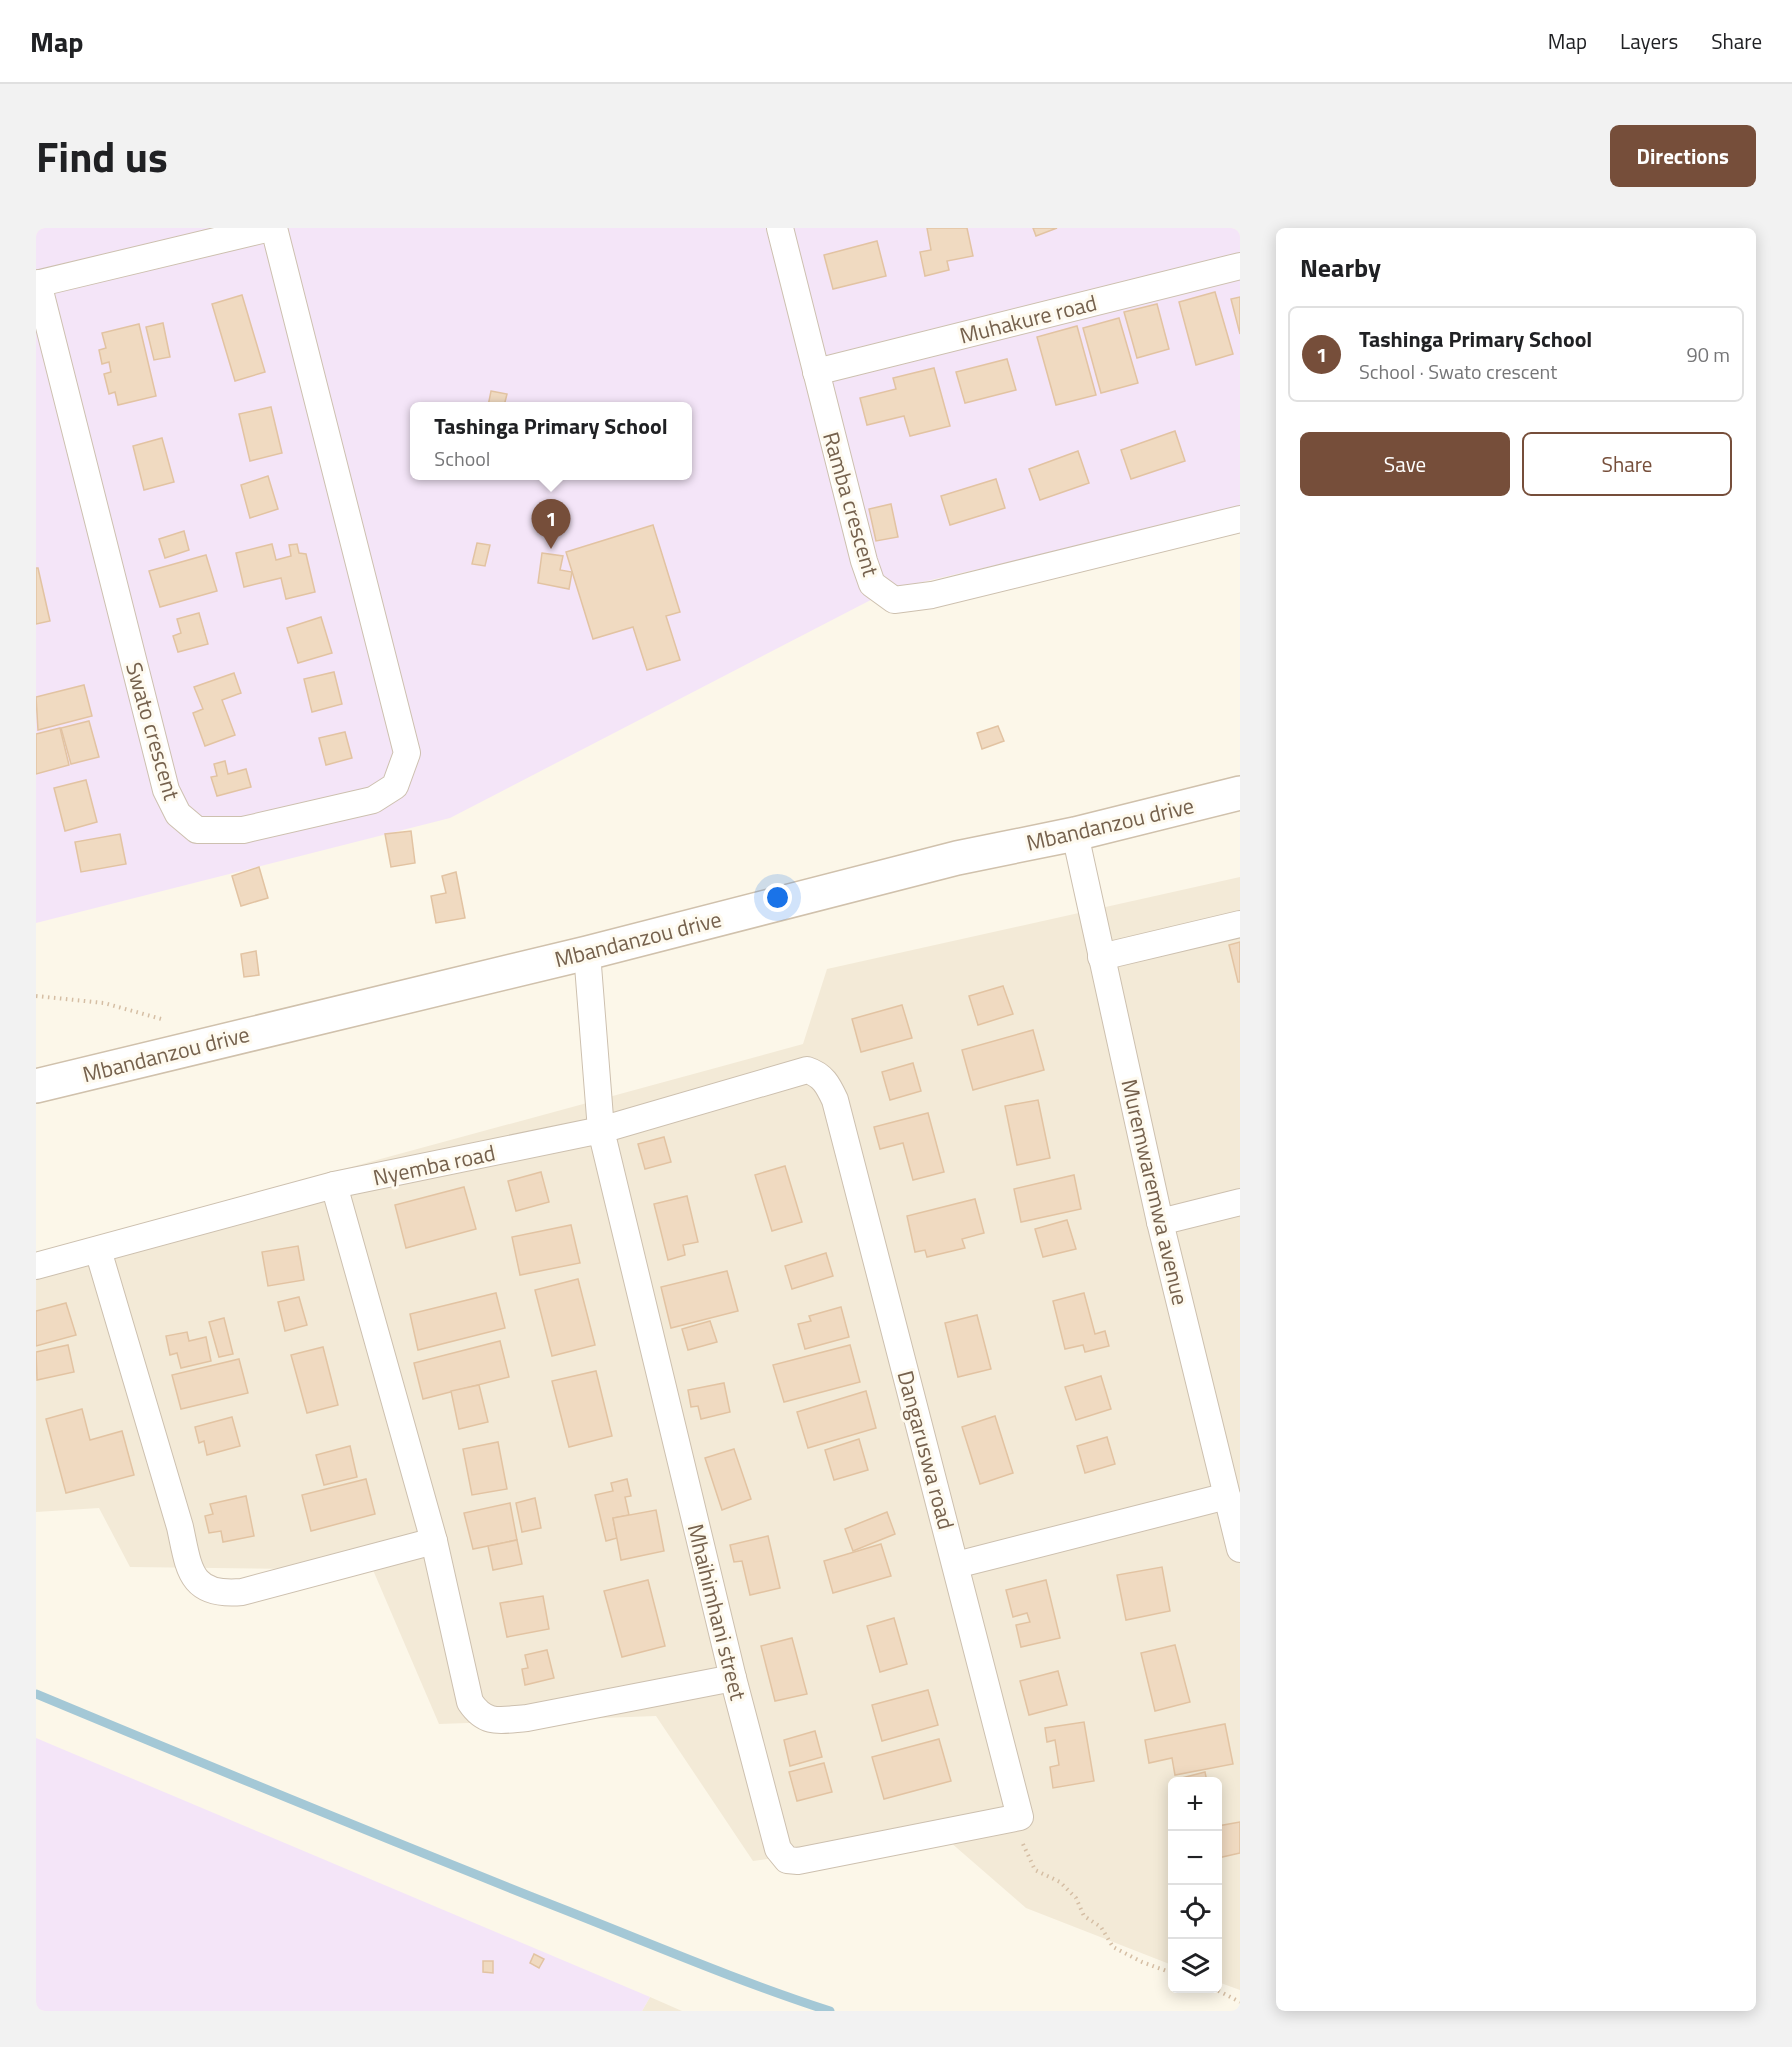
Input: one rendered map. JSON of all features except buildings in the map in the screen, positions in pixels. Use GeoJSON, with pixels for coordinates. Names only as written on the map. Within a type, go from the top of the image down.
{"type":"FeatureCollection","features":[{"type":"Feature","properties":{"kind":"street"},"geometry":{"type":"LineString","coordinates":[[37,283],[272,228]]}},
{"type":"Feature","properties":{"kind":"street","name":"Swato crescent"},"geometry":{"type":"LineString","coordinates":[[37,283],[166,790],[178,814],[197,830],[243,830],[373,800],[395,786],[407,753],[272,228]]}},
{"type":"Feature","properties":{"kind":"street","name":"Ramba crescent"},"geometry":{"type":"LineString","coordinates":[[780,228],[864,561],[872,584],[894,600],[932,595],[1240,519]]}},
{"type":"Feature","properties":{"kind":"street","name":"Muhakure road"},"geometry":{"type":"LineString","coordinates":[[816,372],[1240,266]]}},
{"type":"Feature","properties":{"kind":"street","name":"Mbandanzou drive"},"geometry":{"type":"LineString","coordinates":[[36,1086],[587,953],[957,858],[1075,834],[1240,793]]}},
{"type":"Feature","properties":{"kind":"street","name":"Muremwaremwa avenue"},"geometry":{"type":"LineString","coordinates":[[1075,834],[1160,1222],[1240,1549]]}},
{"type":"Feature","properties":{"kind":"street"},"geometry":{"type":"LineString","coordinates":[[1101,957],[1240,924]]}},
{"type":"Feature","properties":{"kind":"street","name":"Mhaihimhani street"},"geometry":{"type":"LineString","coordinates":[[587,953],[601,1130],[733,1678],[778,1849],[787,1860],[798,1862],[1020,1816]]}},
{"type":"Feature","properties":{"kind":"street","name":"Nyemba road"},"geometry":{"type":"LineString","coordinates":[[36,1266],[334,1185],[601,1130],[807,1070],[817,1073],[828,1084]]}},
{"type":"Feature","properties":{"kind":"street","name":"Dangaruswa road"},"geometry":{"type":"LineString","coordinates":[[828,1084],[835,1100],[1020,1816]]}},
{"type":"Feature","properties":{"kind":"street"},"geometry":{"type":"LineString","coordinates":[[334,1185],[434,1541],[470,1702],[478,1714],[494,1720],[527,1718],[733,1678]]}},
{"type":"Feature","properties":{"kind":"street"},"geometry":{"type":"LineString","coordinates":[[1160,1222],[1240,1202]]}},
{"type":"Feature","properties":{"kind":"street"},"geometry":{"type":"LineString","coordinates":[[98,1250],[180,1527],[187,1559],[192,1573],[204,1587],[223,1594],[242,1592],[434,1541]]}},
{"type":"Feature","properties":{"kind":"street"},"geometry":{"type":"LineString","coordinates":[[956,1565],[1227,1496]]}},
{"type":"Feature","properties":{"kind":"path"},"geometry":{"type":"LineString","coordinates":[[36,996],[104,1004],[172,1022]]}},
{"type":"Feature","properties":{"kind":"path"},"geometry":{"type":"LineString","coordinates":[[1020,1816],[1023,1846],[1035,1870],[1060,1882],[1076,1898],[1084,1916],[1101,1927],[1113,1947],[1142,1962],[1168,1971]]}},
{"type":"Feature","properties":{"kind":"path"},"geometry":{"type":"LineString","coordinates":[[1221,1993],[1240,2002]]}},
{"type":"Feature","properties":{"kind":"shaded area"},"geometry":{"type":"Polygon","coordinates":[[[36,228],[1240,228],[1240,509],[892,589],[450,818],[36,923],[36,228]]]}},
{"type":"Feature","properties":{"kind":"shaded area"},"geometry":{"type":"Polygon","coordinates":[[[1240,877],[1240,1990],[1222,1983],[1222,1777],[1168,1777],[1168,1963],[1026,1908],[942,1835],[753,1861],[656,1716],[439,1724],[373,1570],[130,1567],[99,1508],[36,1512],[36,1253],[803,1044],[827,969],[1240,877]]]}},
{"type":"Feature","properties":{"kind":"shaded area"},"geometry":{"type":"Polygon","coordinates":[[[36,1738],[650,1997],[642,2011],[36,2011],[36,1738]]]}},
{"type":"Feature","properties":{"kind":"shaded area"},"geometry":{"type":"Polygon","coordinates":[[[650,1997],[682,2011],[642,2011],[650,1997]]]}},
{"type":"Feature","properties":{"kind":"waterway"},"geometry":{"type":"LineString","coordinates":[[36,1694],[490,1880],[726,1974],[830,2011]]}},
{"type":"Feature","properties":{"kind":"place","name":"Tashinga Primary School"},"geometry":{"type":"Point","coordinates":[551,549]}}]}
